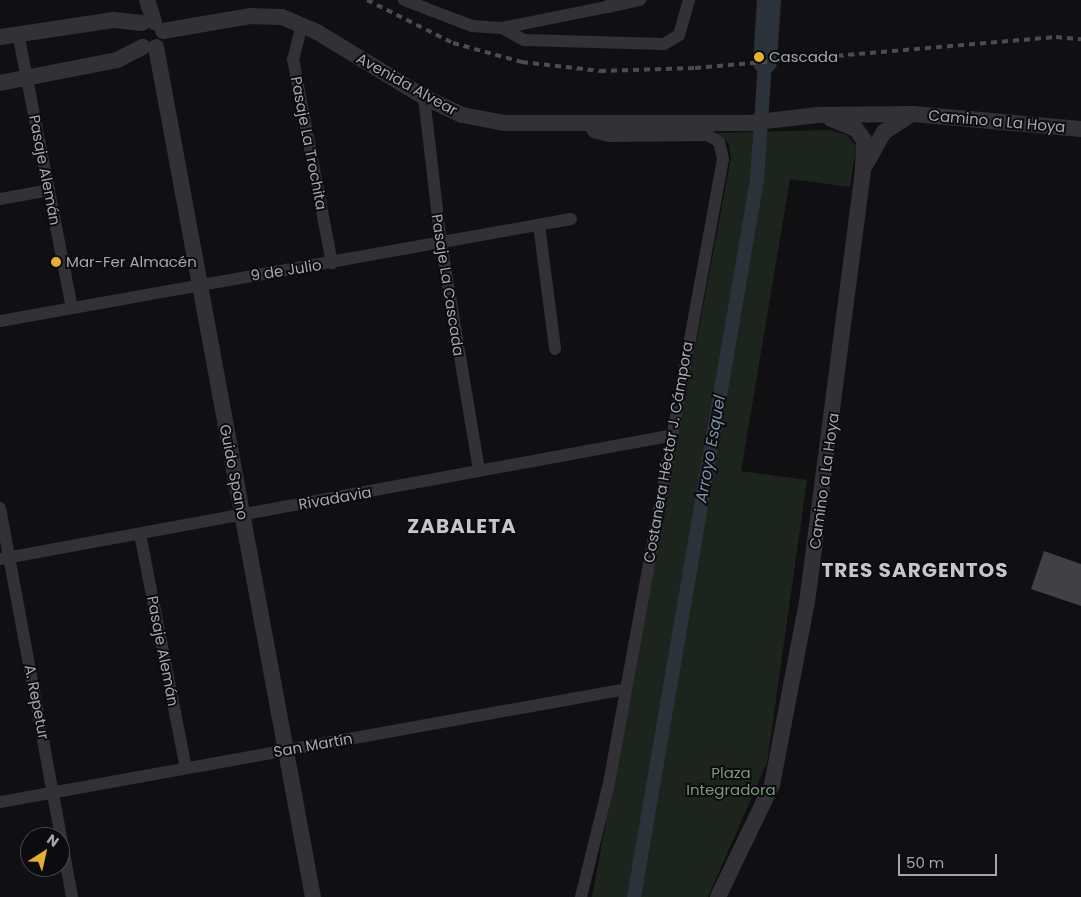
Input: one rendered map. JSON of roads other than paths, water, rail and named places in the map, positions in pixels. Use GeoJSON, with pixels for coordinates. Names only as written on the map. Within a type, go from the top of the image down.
{"type":"FeatureCollection","features":[{"type":"Feature","properties":{"kind":"street"},"geometry":{"type":"LineString","coordinates":[[404,0],[472,26],[502,28],[612,3],[640,0]]}},
{"type":"Feature","properties":{"kind":"street"},"geometry":{"type":"LineString","coordinates":[[687,17],[689,0]]}},
{"type":"Feature","properties":{"kind":"street"},"geometry":{"type":"LineString","coordinates":[[502,28],[524,40],[647,46],[679,35],[694,0]]}},
{"type":"Feature","properties":{"kind":"street"},"geometry":{"type":"LineString","coordinates":[[0,83],[117,60],[149,47],[151,24],[147,2]]}},
{"type":"Feature","properties":{"kind":"street","name":"Avenida Alvear"},"geometry":{"type":"LineString","coordinates":[[0,37],[114,20],[151,24],[250,16],[282,17],[302,24],[424,97],[483,121],[749,123],[800,117]]}},
{"type":"Feature","properties":{"kind":"street","name":"Guido Spano"},"geometry":{"type":"LineString","coordinates":[[151,24],[136,37],[149,47],[198,284],[313,897]]}},
{"type":"Feature","properties":{"kind":"street","name":"Pasaje La Trochita"},"geometry":{"type":"LineString","coordinates":[[302,24],[293,59],[332,263]]}},
{"type":"Feature","properties":{"kind":"street","name":"Pasaje Alemán"},"geometry":{"type":"LineString","coordinates":[[18,33],[72,308]]}},
{"type":"Feature","properties":{"kind":"street","name":"Pasaje La Cascada"},"geometry":{"type":"LineString","coordinates":[[424,97],[440,243],[479,472]]}},
{"type":"Feature","properties":{"kind":"street","name":"Camino a La Hoya"},"geometry":{"type":"LineString","coordinates":[[863,170],[884,132],[912,114]]}},
{"type":"Feature","properties":{"kind":"street","name":"Camino a La Hoya"},"geometry":{"type":"LineString","coordinates":[[800,117],[818,115],[912,114],[1081,129]]}},
{"type":"Feature","properties":{"kind":"street","name":"Camino a La Hoya"},"geometry":{"type":"LineString","coordinates":[[718,897],[772,785],[786,730],[810,582],[863,170],[864,140],[856,129],[818,115]]}},
{"type":"Feature","properties":{"kind":"street","name":"Costanera Héctor J. Cámpora"},"geometry":{"type":"LineString","coordinates":[[582,897],[626,689],[669,436],[723,159],[719,142],[708,135],[601,135],[588,123]]}},
{"type":"Feature","properties":{"kind":"street"},"geometry":{"type":"LineString","coordinates":[[0,199],[49,190]]}},
{"type":"Feature","properties":{"kind":"street","name":"9 de Julio"},"geometry":{"type":"LineString","coordinates":[[0,321],[198,284],[332,263],[571,219]]}},
{"type":"Feature","properties":{"kind":"street"},"geometry":{"type":"LineString","coordinates":[[539,225],[555,349]]}},
{"type":"Feature","properties":{"kind":"street","name":"Rivadavia"},"geometry":{"type":"LineString","coordinates":[[5,558],[669,436]]}},
{"type":"Feature","properties":{"kind":"street","name":"A. Repetur"},"geometry":{"type":"LineString","coordinates":[[0,508],[5,558],[53,792],[72,897]]}},
{"type":"Feature","properties":{"kind":"street","name":"Pasaje Alemán"},"geometry":{"type":"LineString","coordinates":[[140,534],[186,768]]}},
{"type":"Feature","properties":{"kind":"street","name":"San Martín"},"geometry":{"type":"LineString","coordinates":[[0,802],[626,689]]}},
{"type":"Feature","properties":{"kind":"waterway","name":"Arroyo Esquel"},"geometry":{"type":"LineString","coordinates":[[765,62],[769,0]]}},
{"type":"Feature","properties":{"kind":"waterway","name":"Arroyo Esquel"},"geometry":{"type":"LineString","coordinates":[[634,897],[757,180],[765,62]]}},
{"type":"Feature","properties":{"kind":"railway"},"geometry":{"type":"LineString","coordinates":[[367,0],[453,43],[522,62],[600,71],[695,68],[1056,37],[1081,39]]}},
{"type":"Feature","properties":{"kind":"place","name":"Cascada"},"geometry":{"type":"Point","coordinates":[759,57]}},
{"type":"Feature","properties":{"kind":"place","name":"Mar-Fer Almacén"},"geometry":{"type":"Point","coordinates":[56,262]}},
{"type":"Feature","properties":{"kind":"district","name":"ZABALETA"},"geometry":{"type":"Point","coordinates":[462,526]}},
{"type":"Feature","properties":{"kind":"district","name":"TRES SARGENTOS"},"geometry":{"type":"Point","coordinates":[915,570]}},
{"type":"Feature","properties":{"kind":"park label","name":"Plaza Integradora"},"geometry":{"type":"Point","coordinates":[731,780]}}]}
